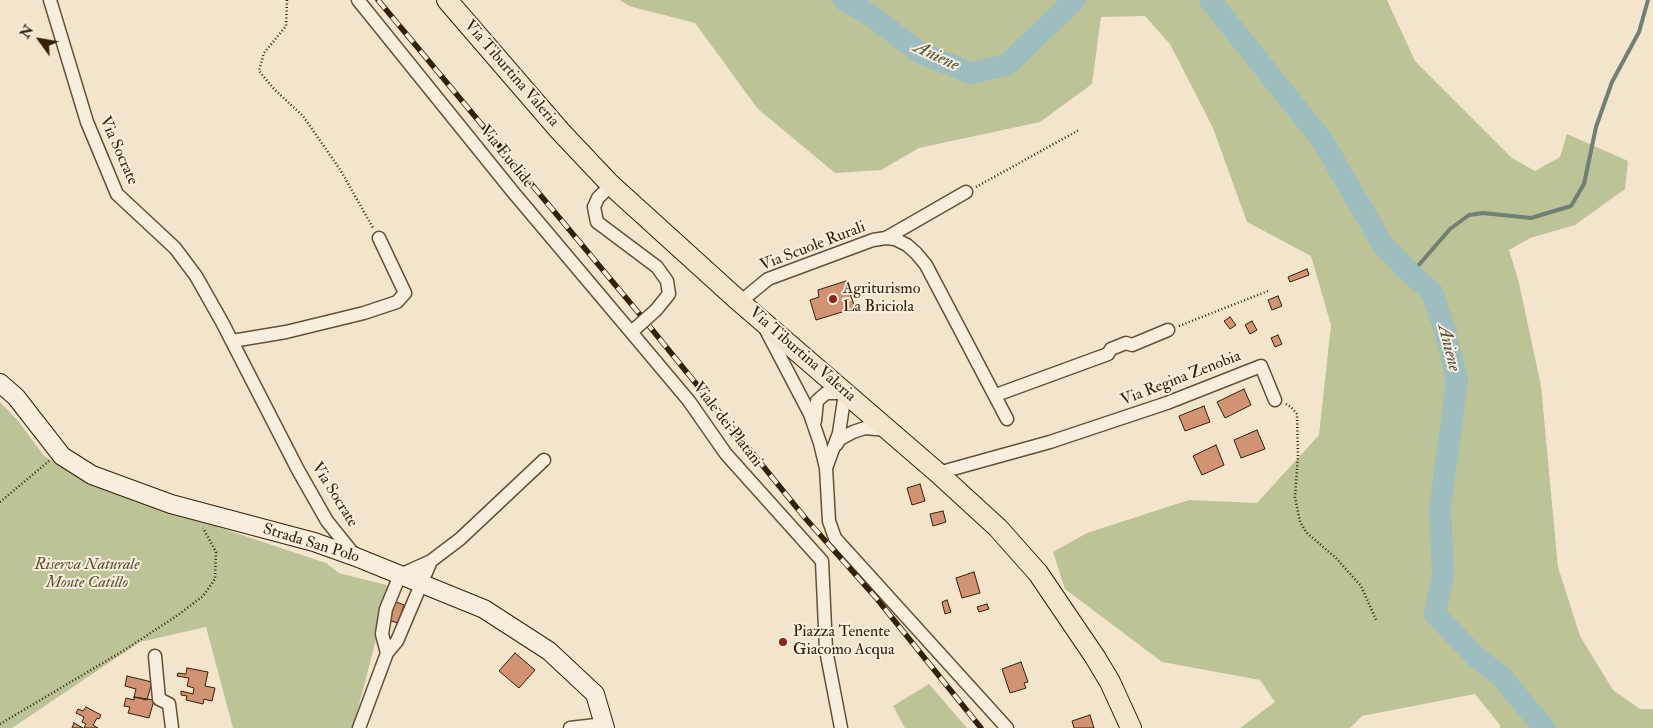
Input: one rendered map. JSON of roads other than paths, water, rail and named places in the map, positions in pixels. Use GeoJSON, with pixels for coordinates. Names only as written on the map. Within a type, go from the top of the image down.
{"type":"FeatureCollection","features":[{"type":"Feature","properties":{"kind":"main road","name":"Via Tiburtina Valeria"},"geometry":{"type":"LineString","coordinates":[[447,0],[560,131],[611,185],[740,302],[938,473],[998,528],[1038,573],[1095,657],[1110,682],[1131,728]]}},
{"type":"Feature","properties":{"kind":"street","name":"Via Socrate"},"geometry":{"type":"LineString","coordinates":[[50,0],[87,122],[117,194],[175,248],[196,276],[232,341],[312,496],[327,521],[356,557]]}},
{"type":"Feature","properties":{"kind":"street","name":"Via Euclide"},"geometry":{"type":"LineString","coordinates":[[358,0],[513,192],[634,330]]}},
{"type":"Feature","properties":{"kind":"street"},"geometry":{"type":"LineString","coordinates":[[611,185],[598,198],[594,207],[597,222],[658,267],[667,281],[669,294],[656,310],[634,330]]}},
{"type":"Feature","properties":{"kind":"street"},"geometry":{"type":"LineString","coordinates":[[886,238],[966,192]]}},
{"type":"Feature","properties":{"kind":"street"},"geometry":{"type":"LineString","coordinates":[[232,341],[286,332],[364,313],[397,302],[405,293],[379,238]]}},
{"type":"Feature","properties":{"kind":"street","name":"Via Scuole Rurali"},"geometry":{"type":"LineString","coordinates":[[740,302],[768,279],[874,240],[886,238],[907,245],[926,265],[1007,419]]}},
{"type":"Feature","properties":{"kind":"street"},"geometry":{"type":"LineString","coordinates":[[760,319],[791,376],[810,414],[816,431],[826,468],[829,521],[835,538],[1007,728]]}},
{"type":"Feature","properties":{"kind":"street","name":"Viale dei Platani"},"geometry":{"type":"LineString","coordinates":[[634,330],[689,401],[726,454],[822,560],[826,650],[840,728]]}},
{"type":"Feature","properties":{"kind":"street"},"geometry":{"type":"LineString","coordinates":[[996,396],[1108,354],[1111,349],[1126,343],[1132,345],[1168,330]]}},
{"type":"Feature","properties":{"kind":"street","name":"Via Regina Zenobia"},"geometry":{"type":"LineString","coordinates":[[938,473],[1050,442],[1167,403],[1261,366],[1275,400]]}},
{"type":"Feature","properties":{"kind":"street","name":"Strada San Polo"},"geometry":{"type":"LineString","coordinates":[[0,383],[16,397],[62,456],[92,475],[171,504],[314,542],[484,609],[549,651],[595,694],[604,726]]}},
{"type":"Feature","properties":{"kind":"street"},"geometry":{"type":"LineString","coordinates":[[816,431],[815,412],[817,401],[826,393],[845,393],[839,433],[826,468]]}},
{"type":"Feature","properties":{"kind":"street"},"geometry":{"type":"LineString","coordinates":[[833,449],[840,439],[853,432],[865,428],[888,430]]}},
{"type":"Feature","properties":{"kind":"street"},"geometry":{"type":"LineString","coordinates":[[387,654],[382,634],[386,609],[400,575],[432,560],[460,540],[544,460]]}},
{"type":"Feature","properties":{"kind":"street"},"geometry":{"type":"LineString","coordinates":[[359,728],[387,654],[397,641],[432,560]]}},
{"type":"Feature","properties":{"kind":"street"},"geometry":{"type":"LineString","coordinates":[[155,656],[159,699],[169,704],[172,728]]}},
{"type":"Feature","properties":{"kind":"street"},"geometry":{"type":"LineString","coordinates":[[570,728],[604,726]]}},
{"type":"Feature","properties":{"kind":"waterway","name":"Aniene"},"geometry":{"type":"LineString","coordinates":[[844,0],[866,12],[919,52],[971,73],[1007,65],[1074,0]]}},
{"type":"Feature","properties":{"kind":"waterway","name":"Aniene"},"geometry":{"type":"LineString","coordinates":[[1210,0],[1322,140],[1383,245],[1411,274],[1432,292],[1445,331],[1457,381],[1440,508],[1443,575],[1435,614],[1477,658],[1501,676],[1544,728]]}},
{"type":"Feature","properties":{"kind":"waterway"},"geometry":{"type":"LineString","coordinates":[[1411,274],[1450,229],[1469,215],[1483,213],[1531,218],[1571,206],[1584,184],[1596,127],[1612,82],[1639,32],[1648,0]]}},
{"type":"Feature","properties":{"kind":"railway"},"geometry":{"type":"LineString","coordinates":[[378,0],[637,311],[806,519],[877,599],[981,728]]}},
{"type":"Feature","properties":{"kind":"place","name":"Agriturismo La Briciola"},"geometry":{"type":"Point","coordinates":[833,299]}},
{"type":"Feature","properties":{"kind":"place","name":"Piazza Tenente Giacomo Acqua"},"geometry":{"type":"Point","coordinates":[783,642]}},
{"type":"Feature","properties":{"kind":"park label","name":"Riserva Naturale Monte Catillo"},"geometry":{"type":"Point","coordinates":[87,575]}}]}
